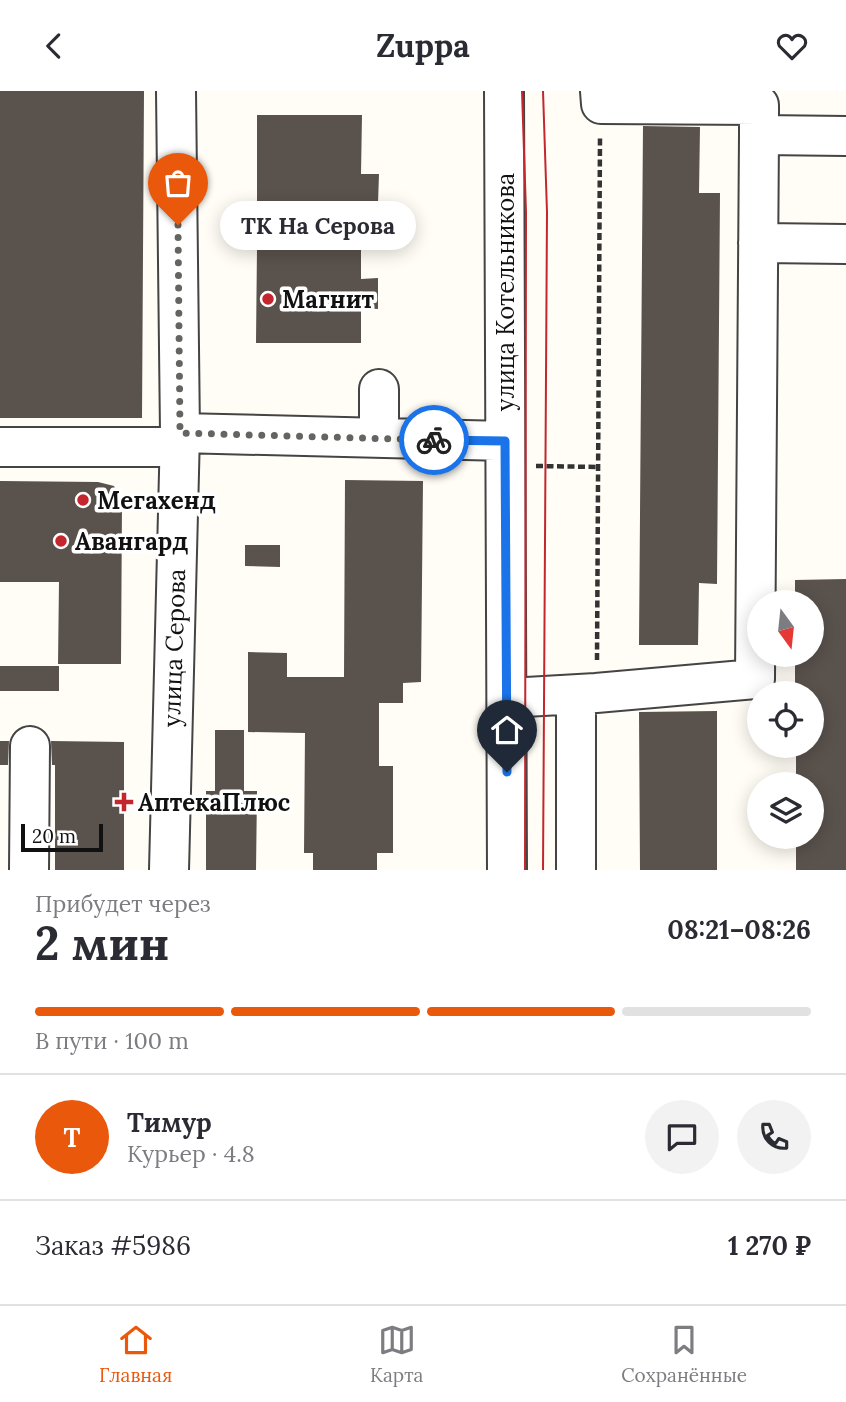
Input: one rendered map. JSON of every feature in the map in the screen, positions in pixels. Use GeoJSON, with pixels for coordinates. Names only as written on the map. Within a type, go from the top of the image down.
{"type":"FeatureCollection","features":[{"type":"Feature","properties":{"kind":"street","name":"улица Серова"},"geometry":{"type":"LineString","coordinates":[[169,870],[180,440],[176,91]]}},
{"type":"Feature","properties":{"kind":"street","name":"улица Котельникова"},"geometry":{"type":"LineString","coordinates":[[504,91],[507,870]]}},
{"type":"Feature","properties":{"kind":"street"},"geometry":{"type":"LineString","coordinates":[[507,698],[755,679],[759,105],[601,98]]}},
{"type":"Feature","properties":{"kind":"street"},"geometry":{"type":"LineString","coordinates":[[759,135],[846,136]]}},
{"type":"Feature","properties":{"kind":"street"},"geometry":{"type":"LineString","coordinates":[[758,243],[846,244]]}},
{"type":"Feature","properties":{"kind":"street"},"geometry":{"type":"LineString","coordinates":[[379,389],[379,438]]}},
{"type":"Feature","properties":{"kind":"street"},"geometry":{"type":"LineString","coordinates":[[0,447],[180,440],[379,438],[505,454]]}},
{"type":"Feature","properties":{"kind":"street"},"geometry":{"type":"LineString","coordinates":[[576,870],[586,694]]}},
{"type":"Feature","properties":{"kind":"street"},"geometry":{"type":"LineString","coordinates":[[20,767],[29,870]]}},
{"type":"Feature","properties":{"kind":"path"},"geometry":{"type":"LineString","coordinates":[[586,694],[598,467],[601,98]]}},
{"type":"Feature","properties":{"kind":"path"},"geometry":{"type":"LineString","coordinates":[[505,454],[598,467]]}},
{"type":"Feature","properties":{"kind":"building"},"geometry":{"type":"Polygon","coordinates":[[[0,91],[144,91],[142,418],[0,418],[0,91]]]}},
{"type":"Feature","properties":{"kind":"building"},"geometry":{"type":"Polygon","coordinates":[[[257,115],[362,115],[361,174],[379,174],[378,203],[361,203],[361,279],[378,278],[378,309],[361,308],[361,343],[256,343],[257,247],[249,247],[249,215],[257,215],[257,115]]]}},
{"type":"Feature","properties":{"kind":"building"},"geometry":{"type":"Polygon","coordinates":[[[643,126],[700,127],[699,193],[720,193],[717,584],[699,583],[698,645],[639,645],[643,126]]]}},
{"type":"Feature","properties":{"kind":"building"},"geometry":{"type":"Polygon","coordinates":[[[345,480],[423,481],[421,682],[403,683],[403,703],[379,703],[379,766],[393,766],[393,853],[377,853],[377,870],[313,870],[313,853],[304,853],[305,733],[248,732],[248,652],[287,653],[287,677],[344,677],[345,480]]]}},
{"type":"Feature","properties":{"kind":"building","name":"Авангард"},"geometry":{"type":"Polygon","coordinates":[[[0,481],[98,482],[114,486],[122,501],[121,664],[58,664],[59,582],[0,582],[0,481]]]}},
{"type":"Feature","properties":{"kind":"building"},"geometry":{"type":"Polygon","coordinates":[[[245,545],[280,545],[280,567],[245,566],[245,545]]]}},
{"type":"Feature","properties":{"kind":"building"},"geometry":{"type":"Polygon","coordinates":[[[846,579],[846,870],[796,870],[796,849],[824,849],[824,772],[796,772],[796,758],[824,758],[824,681],[795,681],[795,667],[824,667],[824,590],[795,590],[795,580],[846,579]]]}},
{"type":"Feature","properties":{"kind":"building"},"geometry":{"type":"Polygon","coordinates":[[[0,666],[59,666],[59,691],[0,691],[0,666]]]}},
{"type":"Feature","properties":{"kind":"building"},"geometry":{"type":"Polygon","coordinates":[[[717,711],[717,870],[640,870],[639,712],[717,711]]]}},
{"type":"Feature","properties":{"kind":"building"},"geometry":{"type":"Polygon","coordinates":[[[215,730],[244,730],[244,791],[257,791],[256,870],[206,870],[206,791],[215,791],[215,730]]]}},
{"type":"Feature","properties":{"kind":"building"},"geometry":{"type":"Polygon","coordinates":[[[0,741],[9,741],[8,765],[0,765],[0,741]]]}},
{"type":"Feature","properties":{"kind":"building"},"geometry":{"type":"Polygon","coordinates":[[[51,741],[124,742],[124,870],[55,870],[55,765],[52,765],[51,741]]]}},
{"type":"Feature","properties":{"kind":"tram line"},"geometry":{"type":"LineString","coordinates":[[522,91],[526,212],[525,870]]}},
{"type":"Feature","properties":{"kind":"tram line"},"geometry":{"type":"LineString","coordinates":[[543,91],[547,212],[543,870]]}},
{"type":"Feature","properties":{"kind":"way so far"},"geometry":{"type":"LineString","coordinates":[[178,225],[180,433],[434,440]]}},
{"type":"Feature","properties":{"kind":"place","name":"ТК На Серова"},"geometry":{"type":"Point","coordinates":[178,225]}},
{"type":"Feature","properties":{"kind":"place","name":"Магнит"},"geometry":{"type":"Point","coordinates":[268,299]}},
{"type":"Feature","properties":{"kind":"place","name":"Мегахенд"},"geometry":{"type":"Point","coordinates":[83,500]}},
{"type":"Feature","properties":{"kind":"place","name":"Авангард"},"geometry":{"type":"Point","coordinates":[61,541]}},
{"type":"Feature","properties":{"kind":"place","name":"АптекаПлюс"},"geometry":{"type":"Point","coordinates":[124,802]}},
{"type":"Feature","properties":{"kind":"route"},"geometry":{"type":"LineString","coordinates":[[434,440],[505,441],[507,772]]}}]}
